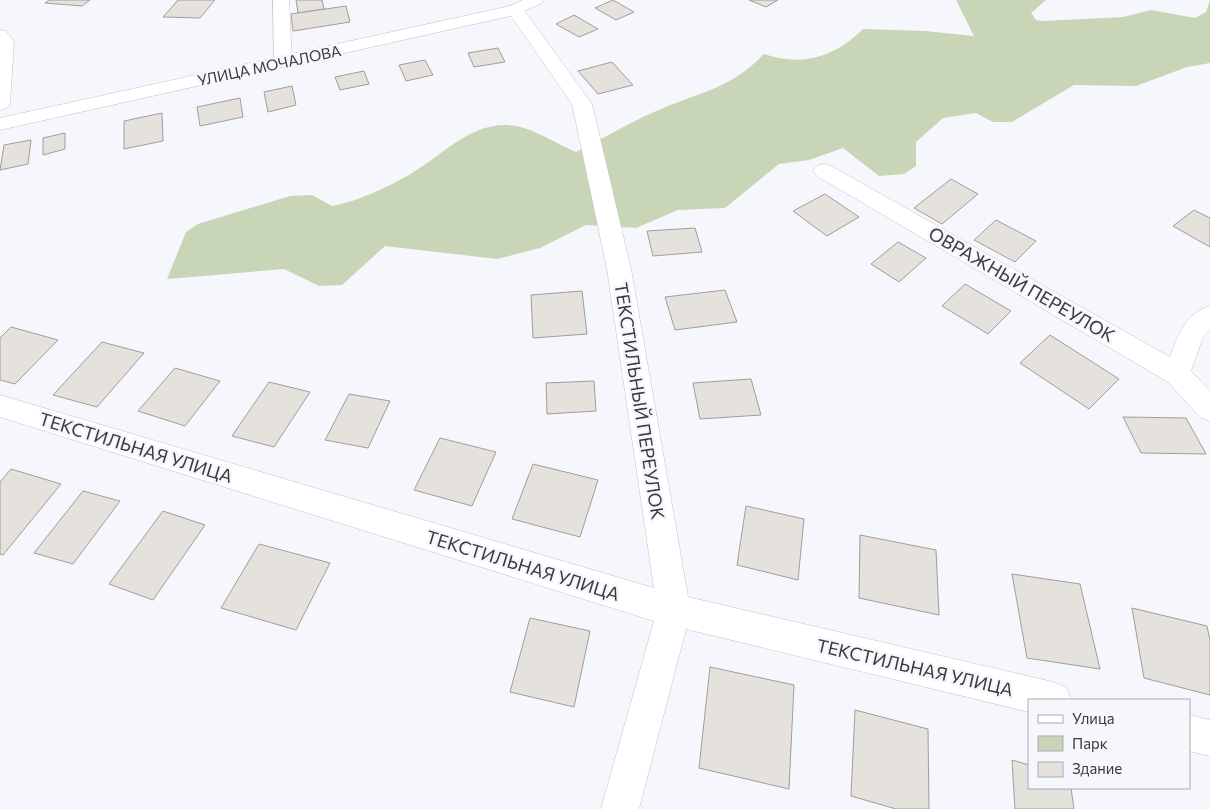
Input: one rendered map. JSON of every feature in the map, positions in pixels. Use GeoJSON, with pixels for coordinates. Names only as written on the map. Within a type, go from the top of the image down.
{"type":"FeatureCollection","features":[{"type":"Feature","properties":{"kind":"street"},"geometry":{"type":"LineString","coordinates":[[281,0],[283,62]]}},
{"type":"Feature","properties":{"kind":"street","name":"УЛИЦА МОЧАЛОВА"},"geometry":{"type":"LineString","coordinates":[[0,124],[283,62],[526,5]]}},
{"type":"Feature","properties":{"kind":"street","name":"ТЕКСТИЛЬНЫЙ ПЕРЕУЛОК"},"geometry":{"type":"LineString","coordinates":[[526,5],[582,104],[619,268],[674,610],[620,809]]}},
{"type":"Feature","properties":{"kind":"street"},"geometry":{"type":"LineString","coordinates":[[0,36],[5,42],[0,104]]}},
{"type":"Feature","properties":{"kind":"street","name":"ОВРАЖНЫЙ ПЕРЕУЛОК"},"geometry":{"type":"LineString","coordinates":[[824,171],[1178,374],[1210,409]]}},
{"type":"Feature","properties":{"kind":"street"},"geometry":{"type":"LineString","coordinates":[[1178,374],[1192,332],[1210,315]]}},
{"type":"Feature","properties":{"kind":"street","name":"ТЕКСТИЛЬНАЯ УЛИЦА"},"geometry":{"type":"LineString","coordinates":[[0,406],[674,610],[1049,699]]}},
{"type":"Feature","properties":{"kind":"street"},"geometry":{"type":"LineString","coordinates":[[1190,733],[1210,738]]}},
{"type":"Feature","properties":{"kind":"green space"},"geometry":{"type":"Polygon","coordinates":[[[956,0],[1046,0],[1031,13],[1036,20],[1043,21],[1123,17],[1151,10],[1195,18],[1206,12],[1210,0],[1210,63],[1187,67],[1136,86],[1074,85],[1012,122],[993,122],[976,113],[943,118],[916,142],[916,166],[904,174],[879,176],[843,148],[809,160],[779,164],[725,208],[678,210],[636,228],[586,225],[540,248],[497,259],[385,246],[342,285],[319,286],[284,269],[167,279],[186,232],[198,224],[290,196],[312,195],[332,206],[352,201],[409,175],[472,133],[500,125],[523,128],[576,152],[650,114],[728,82],[752,66],[764,54],[792,60],[817,57],[841,47],[863,29],[925,31],[974,36],[956,0]]]}},
{"type":"Feature","properties":{"kind":"building"},"geometry":{"type":"Polygon","coordinates":[[[49,0],[90,0],[82,6],[45,3],[49,0]]]}},
{"type":"Feature","properties":{"kind":"building"},"geometry":{"type":"Polygon","coordinates":[[[178,0],[215,0],[200,18],[163,17],[178,0]]]}},
{"type":"Feature","properties":{"kind":"building"},"geometry":{"type":"Polygon","coordinates":[[[296,0],[322,0],[324,9],[298,13],[296,0]]]}},
{"type":"Feature","properties":{"kind":"building"},"geometry":{"type":"Polygon","coordinates":[[[613,0],[634,12],[616,20],[595,8],[613,0]]]}},
{"type":"Feature","properties":{"kind":"building"},"geometry":{"type":"Polygon","coordinates":[[[749,0],[778,0],[766,7],[749,0]]]}},
{"type":"Feature","properties":{"kind":"building"},"geometry":{"type":"Polygon","coordinates":[[[346,6],[350,22],[293,31],[291,14],[346,6]]]}},
{"type":"Feature","properties":{"kind":"building"},"geometry":{"type":"Polygon","coordinates":[[[574,15],[598,29],[579,37],[556,24],[574,15]]]}},
{"type":"Feature","properties":{"kind":"building"},"geometry":{"type":"Polygon","coordinates":[[[498,48],[505,62],[474,67],[468,53],[498,48]]]}},
{"type":"Feature","properties":{"kind":"building"},"geometry":{"type":"Polygon","coordinates":[[[425,60],[433,75],[406,81],[399,65],[425,60]]]}},
{"type":"Feature","properties":{"kind":"building"},"geometry":{"type":"Polygon","coordinates":[[[612,62],[633,85],[598,94],[578,71],[612,62]]]}},
{"type":"Feature","properties":{"kind":"building"},"geometry":{"type":"Polygon","coordinates":[[[364,71],[369,84],[340,90],[335,77],[364,71]]]}},
{"type":"Feature","properties":{"kind":"building"},"geometry":{"type":"Polygon","coordinates":[[[292,86],[296,105],[268,112],[264,92],[292,86]]]}},
{"type":"Feature","properties":{"kind":"building"},"geometry":{"type":"Polygon","coordinates":[[[240,98],[243,117],[200,126],[197,107],[240,98]]]}},
{"type":"Feature","properties":{"kind":"building"},"geometry":{"type":"Polygon","coordinates":[[[162,113],[163,141],[124,149],[124,121],[162,113]]]}},
{"type":"Feature","properties":{"kind":"building"},"geometry":{"type":"Polygon","coordinates":[[[65,133],[65,149],[43,155],[43,138],[65,133]]]}},
{"type":"Feature","properties":{"kind":"building"},"geometry":{"type":"Polygon","coordinates":[[[31,140],[28,164],[0,170],[4,145],[31,140]]]}},
{"type":"Feature","properties":{"kind":"building"},"geometry":{"type":"Polygon","coordinates":[[[951,179],[978,194],[942,224],[914,208],[951,179]]]}},
{"type":"Feature","properties":{"kind":"building"},"geometry":{"type":"Polygon","coordinates":[[[825,194],[859,217],[827,236],[793,211],[825,194]]]}},
{"type":"Feature","properties":{"kind":"building"},"geometry":{"type":"Polygon","coordinates":[[[1194,210],[1210,218],[1210,247],[1173,226],[1194,210]]]}},
{"type":"Feature","properties":{"kind":"building"},"geometry":{"type":"Polygon","coordinates":[[[996,220],[1036,241],[1015,262],[974,240],[996,220]]]}},
{"type":"Feature","properties":{"kind":"building"},"geometry":{"type":"Polygon","coordinates":[[[695,228],[702,252],[653,256],[647,231],[695,228]]]}},
{"type":"Feature","properties":{"kind":"building"},"geometry":{"type":"Polygon","coordinates":[[[898,242],[926,258],[899,282],[871,264],[898,242]]]}},
{"type":"Feature","properties":{"kind":"building"},"geometry":{"type":"Polygon","coordinates":[[[965,284],[1011,311],[988,334],[942,306],[965,284]]]}},
{"type":"Feature","properties":{"kind":"building"},"geometry":{"type":"Polygon","coordinates":[[[725,290],[737,322],[675,330],[665,297],[725,290]]]}},
{"type":"Feature","properties":{"kind":"building"},"geometry":{"type":"Polygon","coordinates":[[[582,291],[587,334],[533,338],[531,295],[582,291]]]}},
{"type":"Feature","properties":{"kind":"building"},"geometry":{"type":"Polygon","coordinates":[[[11,327],[58,340],[15,384],[0,380],[0,338],[11,327]]]}},
{"type":"Feature","properties":{"kind":"building"},"geometry":{"type":"Polygon","coordinates":[[[1050,335],[1119,379],[1089,409],[1020,363],[1050,335]]]}},
{"type":"Feature","properties":{"kind":"building"},"geometry":{"type":"Polygon","coordinates":[[[102,342],[144,353],[97,407],[53,395],[102,342]]]}},
{"type":"Feature","properties":{"kind":"building"},"geometry":{"type":"Polygon","coordinates":[[[175,368],[220,381],[185,426],[138,411],[175,368]]]}},
{"type":"Feature","properties":{"kind":"building"},"geometry":{"type":"Polygon","coordinates":[[[751,379],[761,415],[700,419],[693,383],[751,379]]]}},
{"type":"Feature","properties":{"kind":"building"},"geometry":{"type":"Polygon","coordinates":[[[594,381],[596,411],[547,414],[546,383],[594,381]]]}},
{"type":"Feature","properties":{"kind":"building"},"geometry":{"type":"Polygon","coordinates":[[[269,382],[310,392],[274,447],[232,436],[269,382]]]}},
{"type":"Feature","properties":{"kind":"building"},"geometry":{"type":"Polygon","coordinates":[[[349,394],[390,401],[368,448],[325,440],[349,394]]]}},
{"type":"Feature","properties":{"kind":"building"},"geometry":{"type":"Polygon","coordinates":[[[1123,417],[1186,418],[1206,454],[1141,453],[1123,417]]]}},
{"type":"Feature","properties":{"kind":"building"},"geometry":{"type":"Polygon","coordinates":[[[440,438],[496,452],[472,506],[414,490],[440,438]]]}},
{"type":"Feature","properties":{"kind":"building"},"geometry":{"type":"Polygon","coordinates":[[[533,464],[598,480],[580,537],[512,519],[533,464]]]}},
{"type":"Feature","properties":{"kind":"building"},"geometry":{"type":"Polygon","coordinates":[[[11,469],[61,484],[3,555],[0,554],[0,482],[11,469]]]}},
{"type":"Feature","properties":{"kind":"building"},"geometry":{"type":"Polygon","coordinates":[[[83,491],[120,501],[73,564],[34,553],[83,491]]]}},
{"type":"Feature","properties":{"kind":"building"},"geometry":{"type":"Polygon","coordinates":[[[746,506],[804,519],[798,580],[737,565],[746,506]]]}},
{"type":"Feature","properties":{"kind":"building"},"geometry":{"type":"Polygon","coordinates":[[[163,511],[205,525],[153,600],[109,584],[163,511]]]}},
{"type":"Feature","properties":{"kind":"building"},"geometry":{"type":"Polygon","coordinates":[[[860,535],[936,550],[939,615],[859,598],[860,535]]]}},
{"type":"Feature","properties":{"kind":"building"},"geometry":{"type":"Polygon","coordinates":[[[259,544],[330,563],[296,630],[221,608],[259,544]]]}},
{"type":"Feature","properties":{"kind":"building"},"geometry":{"type":"Polygon","coordinates":[[[1012,574],[1080,584],[1100,669],[1027,658],[1012,574]]]}},
{"type":"Feature","properties":{"kind":"building"},"geometry":{"type":"Polygon","coordinates":[[[1132,608],[1207,626],[1210,640],[1210,695],[1144,678],[1132,608]]]}},
{"type":"Feature","properties":{"kind":"building"},"geometry":{"type":"Polygon","coordinates":[[[530,618],[590,631],[574,707],[510,692],[530,618]]]}},
{"type":"Feature","properties":{"kind":"building"},"geometry":{"type":"Polygon","coordinates":[[[710,667],[794,685],[789,789],[699,768],[710,667]]]}},
{"type":"Feature","properties":{"kind":"building"},"geometry":{"type":"Polygon","coordinates":[[[855,710],[928,729],[929,809],[896,809],[851,796],[855,710]]]}},
{"type":"Feature","properties":{"kind":"building"},"geometry":{"type":"Polygon","coordinates":[[[1012,760],[1028,765],[1028,789],[1071,789],[1074,809],[1015,809],[1012,760]]]}}]}
